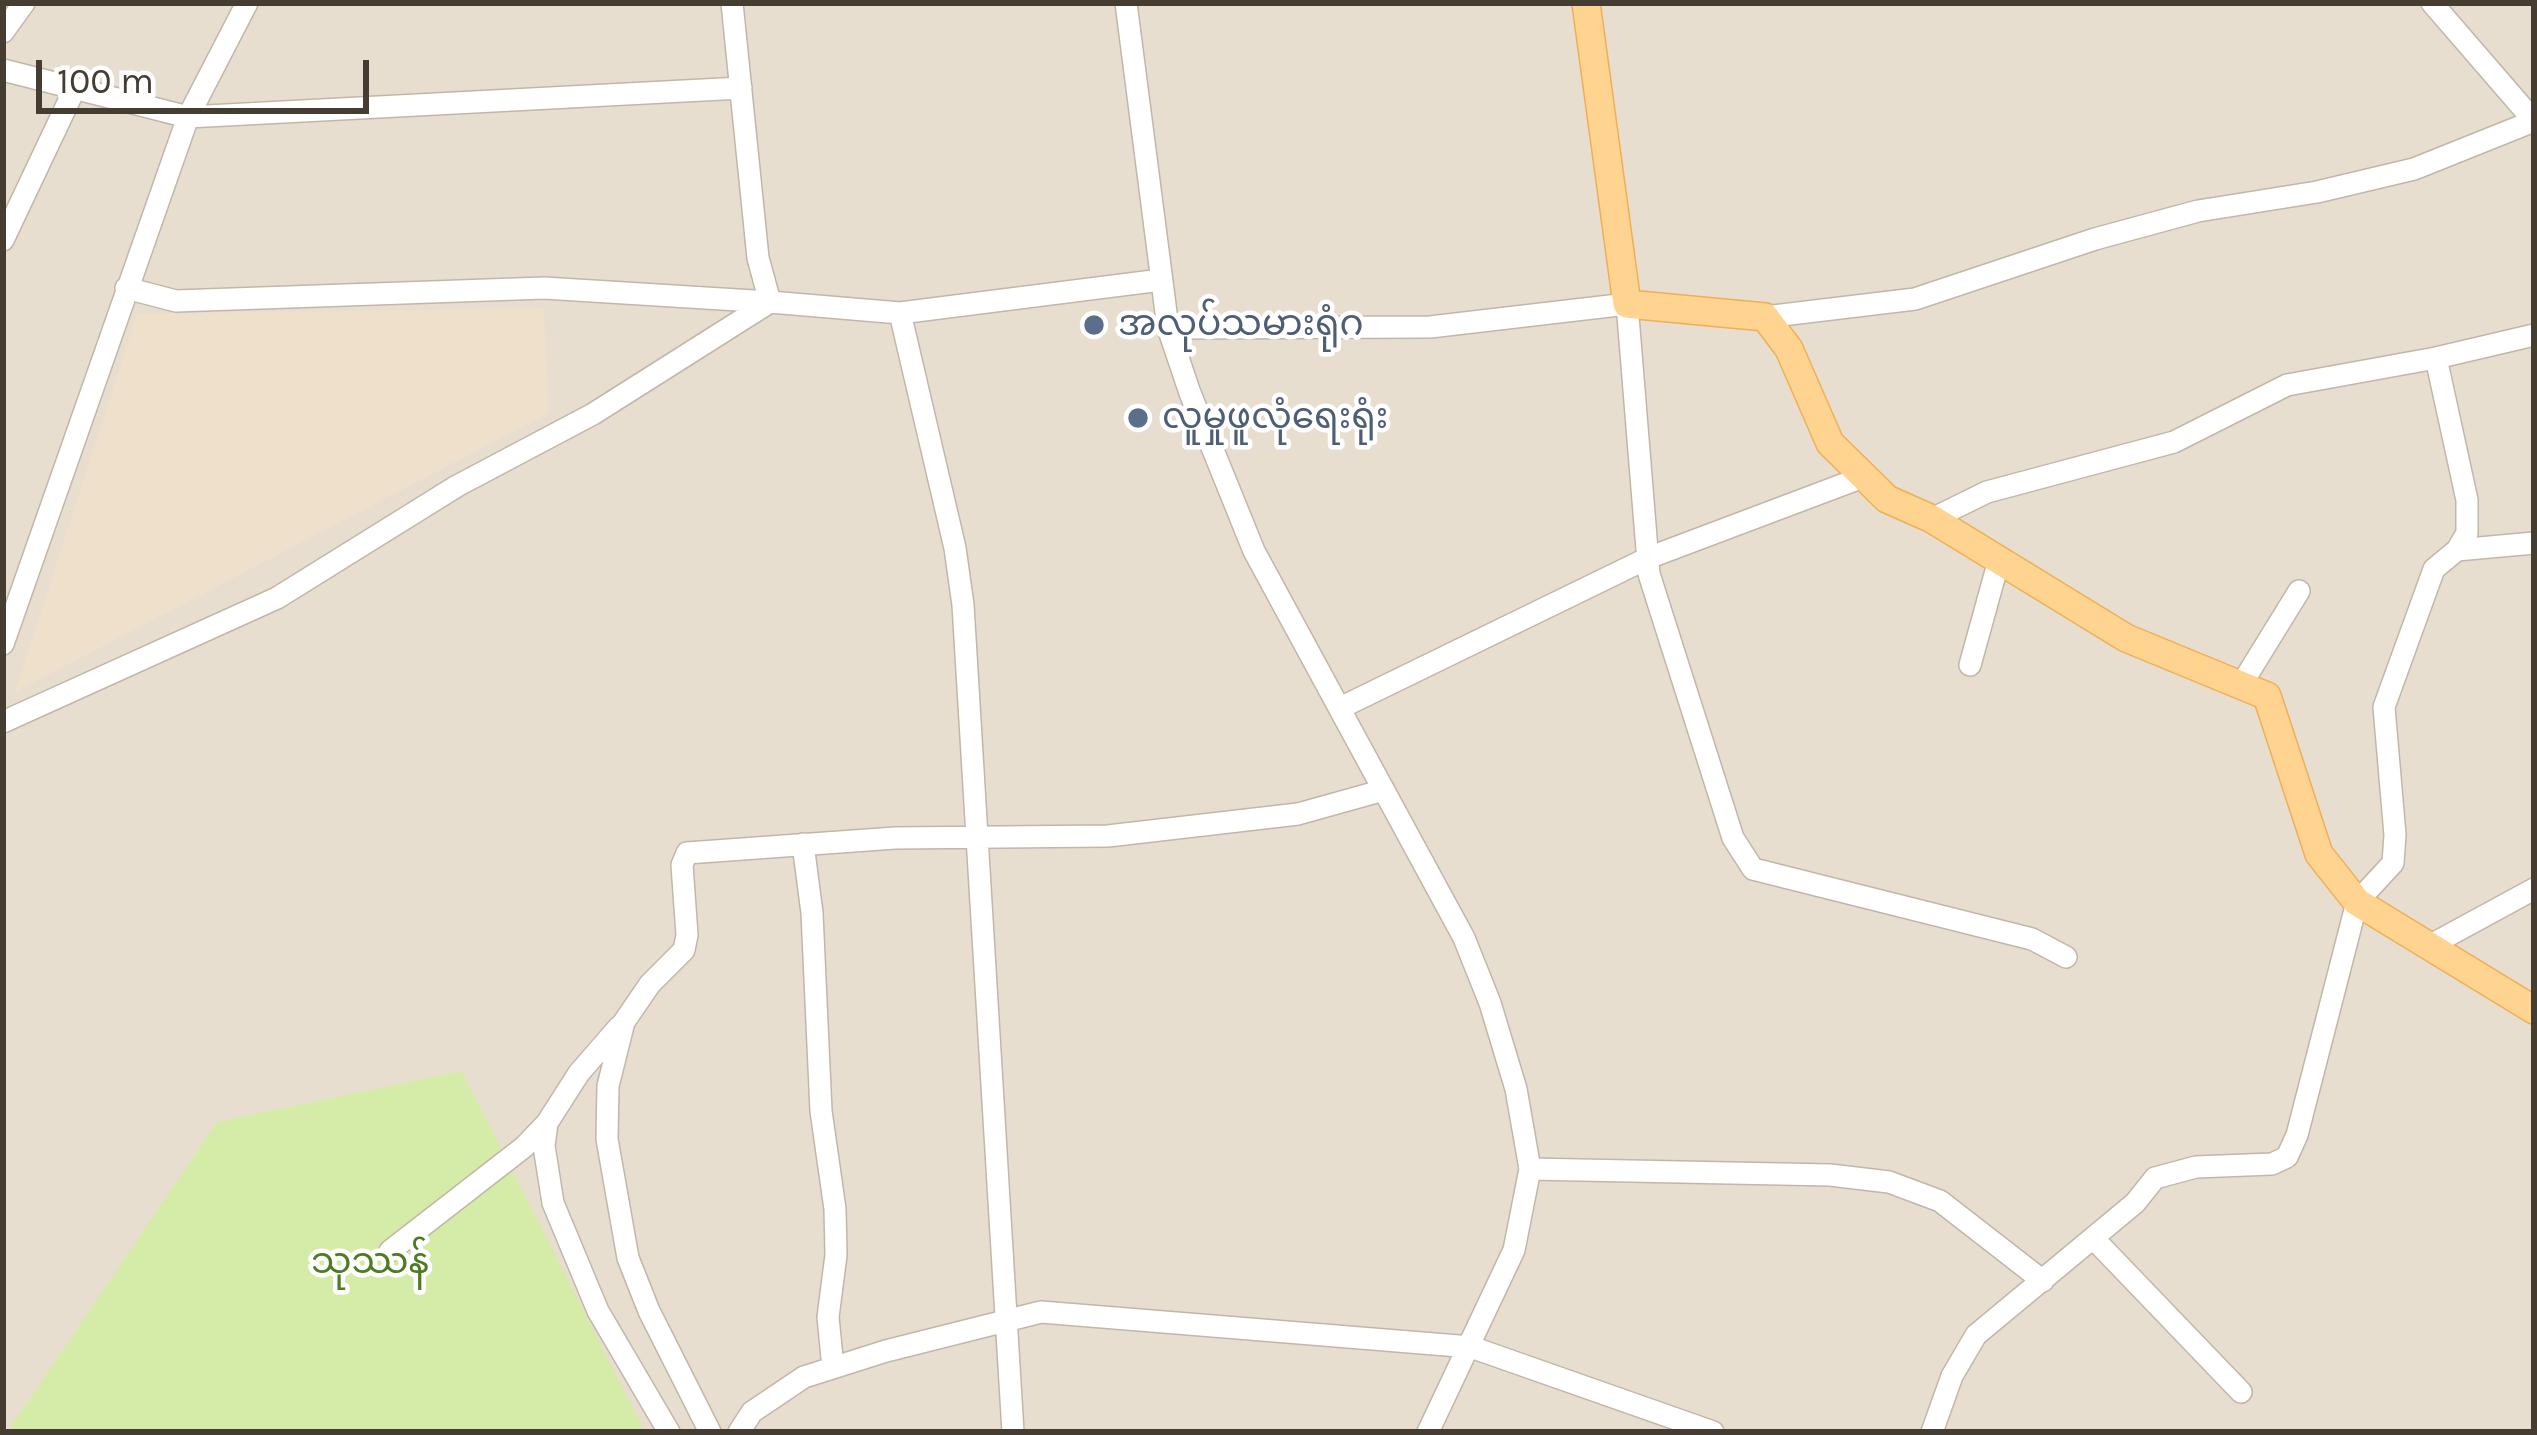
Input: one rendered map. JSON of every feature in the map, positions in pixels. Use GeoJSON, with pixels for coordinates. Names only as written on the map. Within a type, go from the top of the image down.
{"type":"FeatureCollection","features":[{"type":"Feature","properties":{"kind":"main road"},"geometry":{"type":"LineString","coordinates":[[1586,3],[1627,304],[1766,317],[1790,349],[1830,443],[1887,499],[1932,519],[2126,638],[2267,696],[2319,854],[2357,902],[2534,1010]]}},
{"type":"Feature","properties":{"kind":"street"},"geometry":{"type":"LineString","coordinates":[[3,32],[24,3]]}},
{"type":"Feature","properties":{"kind":"street"},"geometry":{"type":"LineString","coordinates":[[3,644],[188,117],[247,3]]}},
{"type":"Feature","properties":{"kind":"street"},"geometry":{"type":"LineString","coordinates":[[732,3],[758,258],[770,302]]}},
{"type":"Feature","properties":{"kind":"street"},"geometry":{"type":"LineString","coordinates":[[1126,3],[1168,328],[1254,551],[1464,938],[1516,1089],[1531,1169],[1514,1250],[1427,1432]]}},
{"type":"Feature","properties":{"kind":"street"},"geometry":{"type":"LineString","coordinates":[[1766,317],[1915,299],[2095,239],[2198,211],[2317,192],[2414,169],[2534,121],[2432,3]]}},
{"type":"Feature","properties":{"kind":"street"},"geometry":{"type":"LineString","coordinates":[[3,70],[188,117],[741,88]]}},
{"type":"Feature","properties":{"kind":"street"},"geometry":{"type":"LineString","coordinates":[[3,240],[75,88]]}},
{"type":"Feature","properties":{"kind":"street"},"geometry":{"type":"LineString","coordinates":[[126,288],[176,301],[544,288],[900,313],[1162,280]]}},
{"type":"Feature","properties":{"kind":"street"},"geometry":{"type":"LineString","coordinates":[[3,722],[277,598],[458,486],[593,414],[770,302]]}},
{"type":"Feature","properties":{"kind":"street"},"geometry":{"type":"LineString","coordinates":[[1168,328],[1430,327],[1627,304],[1649,574],[1733,838],[1753,869],[2032,939],[2066,957]]}},
{"type":"Feature","properties":{"kind":"street"},"geometry":{"type":"LineString","coordinates":[[900,313],[956,548],[968,664],[1013,1432]]}},
{"type":"Feature","properties":{"kind":"street"},"geometry":{"type":"LineString","coordinates":[[1932,519],[1987,492],[2174,442],[2287,386],[2534,335]]}},
{"type":"Feature","properties":{"kind":"street"},"geometry":{"type":"LineString","coordinates":[[1932,1432],[1952,1376],[1976,1335],[2094,1239],[2155,1178],[2196,1167],[2272,1164],[2287,1157],[2297,1135],[2357,902],[2393,862],[2384,707],[2434,569],[2457,550],[2467,533],[2467,500],[2437,358]]}},
{"type":"Feature","properties":{"kind":"street"},"geometry":{"type":"LineString","coordinates":[[1340,709],[1648,558],[1864,477]]}},
{"type":"Feature","properties":{"kind":"street"},"geometry":{"type":"LineString","coordinates":[[2457,550],[2534,543]]}},
{"type":"Feature","properties":{"kind":"street"},"geometry":{"type":"LineString","coordinates":[[1970,665],[1999,560]]}},
{"type":"Feature","properties":{"kind":"street"},"geometry":{"type":"LineString","coordinates":[[2241,686],[2299,591]]}},
{"type":"Feature","properties":{"kind":"street"},"geometry":{"type":"LineString","coordinates":[[390,1251],[524,1147],[650,984],[684,950],[682,865],[687,853],[803,844],[1108,836],[1298,814],[1384,790]]}},
{"type":"Feature","properties":{"kind":"street"},"geometry":{"type":"LineString","coordinates":[[803,844],[812,913],[821,1111],[835,1209],[836,1255],[827,1317],[833,1368]]}},
{"type":"Feature","properties":{"kind":"street"},"geometry":{"type":"LineString","coordinates":[[2429,946],[2534,889]]}},
{"type":"Feature","properties":{"kind":"street"},"geometry":{"type":"LineString","coordinates":[[624,1022],[608,1087],[607,1138],[628,1258],[710,1432]]}},
{"type":"Feature","properties":{"kind":"street"},"geometry":{"type":"LineString","coordinates":[[547,1123],[544,1146],[553,1203],[598,1311],[669,1432]]}},
{"type":"Feature","properties":{"kind":"street"},"geometry":{"type":"LineString","coordinates":[[1531,1169],[1830,1175],[1889,1183],[1940,1201],[2043,1281]]}},
{"type":"Feature","properties":{"kind":"street"},"geometry":{"type":"LineString","coordinates":[[2094,1239],[2241,1392]]}},
{"type":"Feature","properties":{"kind":"street"},"geometry":{"type":"LineString","coordinates":[[739,1432],[758,1408],[805,1377],[1041,1312],[1471,1347],[1712,1432]]}},
{"type":"Feature","properties":{"kind":"street"},"geometry":{"type":"LineString","coordinates":[[750,1432],[758,1408]]}},
{"type":"Feature","properties":{"kind":"shaded area"},"geometry":{"type":"Polygon","coordinates":[[[3,3],[2534,3],[2534,1432],[3,1432],[3,3]]]}},
{"type":"Feature","properties":{"kind":"shaded area"},"geometry":{"type":"Polygon","coordinates":[[[544,308],[549,413],[15,692],[137,314],[544,308]]]}},
{"type":"Feature","properties":{"kind":"green space","name":"သုဿန်"},"geometry":{"type":"Polygon","coordinates":[[[462,1071],[645,1432],[7,1432],[217,1122],[462,1071]]]}},
{"type":"Feature","properties":{"kind":"place","name":"အလုပ်သမားရုံဂ"},"geometry":{"type":"Point","coordinates":[1094,325]}},
{"type":"Feature","properties":{"kind":"place","name":"လူမှုဖူလုံရေးရုံး"},"geometry":{"type":"Point","coordinates":[1138,418]}}]}
